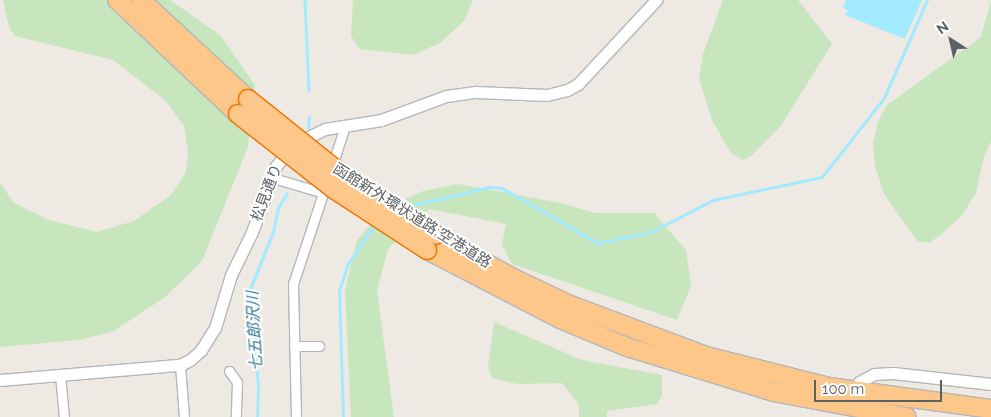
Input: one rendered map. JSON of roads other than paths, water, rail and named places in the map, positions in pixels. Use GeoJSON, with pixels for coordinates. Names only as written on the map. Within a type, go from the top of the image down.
{"type":"FeatureCollection","features":[{"type":"Feature","properties":{"kind":"highway","name":"函館新外環状道路;空港道路"},"geometry":{"type":"LineString","coordinates":[[117,0],[243,106],[344,176],[432,243],[521,300],[627,347],[773,392],[907,417]]}},
{"type":"Feature","properties":{"kind":"highway","name":"函館新外環状道路;空港道路"},"geometry":{"type":"LineString","coordinates":[[142,0],[243,106]]}},
{"type":"Feature","properties":{"kind":"highway","name":"函館新外環状道路;空港道路"},"geometry":{"type":"LineString","coordinates":[[432,243],[568,304],[706,356],[829,387],[991,409]]}},
{"type":"Feature","properties":{"kind":"street","name":"松見通り"},"geometry":{"type":"LineString","coordinates":[[180,365],[201,350],[215,328],[231,275],[280,158],[294,144],[325,129],[381,120],[446,96],[476,92],[547,95],[567,90],[578,84],[656,0]]}},
{"type":"Feature","properties":{"kind":"street"},"geometry":{"type":"LineString","coordinates":[[296,417],[293,284],[345,126]]}},
{"type":"Feature","properties":{"kind":"street"},"geometry":{"type":"LineString","coordinates":[[272,178],[324,193]]}},
{"type":"Feature","properties":{"kind":"street"},"geometry":{"type":"LineString","coordinates":[[294,346],[319,346]]}},
{"type":"Feature","properties":{"kind":"street"},"geometry":{"type":"LineString","coordinates":[[0,380],[180,365],[184,417]]}},
{"type":"Feature","properties":{"kind":"street"},"geometry":{"type":"LineString","coordinates":[[229,371],[237,382],[236,417]]}},
{"type":"Feature","properties":{"kind":"street"},"geometry":{"type":"LineString","coordinates":[[859,382],[874,374],[893,373],[991,384]]}},
{"type":"Feature","properties":{"kind":"street"},"geometry":{"type":"LineString","coordinates":[[60,375],[64,417]]}},
{"type":"Feature","properties":{"kind":"water"},"geometry":{"type":"Polygon","coordinates":[[[846,0],[922,0],[905,39],[845,15],[848,10],[843,8],[846,0]]]}},
{"type":"Feature","properties":{"kind":"waterway","name":"七五郎沢川"},"geometry":{"type":"LineString","coordinates":[[305,0],[309,90]]}},
{"type":"Feature","properties":{"kind":"waterway"},"geometry":{"type":"LineString","coordinates":[[405,207],[489,187],[502,188],[598,243],[651,232],[713,200],[822,177],[884,98],[927,0]]}},
{"type":"Feature","properties":{"kind":"waterway","name":"七五郎沢川"},"geometry":{"type":"LineString","coordinates":[[308,128],[309,117]]}},
{"type":"Feature","properties":{"kind":"waterway","name":"七五郎沢川"},"geometry":{"type":"LineString","coordinates":[[257,417],[258,386],[250,289],[273,232],[278,208],[287,193]]}},
{"type":"Feature","properties":{"kind":"waterway"},"geometry":{"type":"LineString","coordinates":[[343,417],[339,291],[348,264],[374,225]]}}]}
